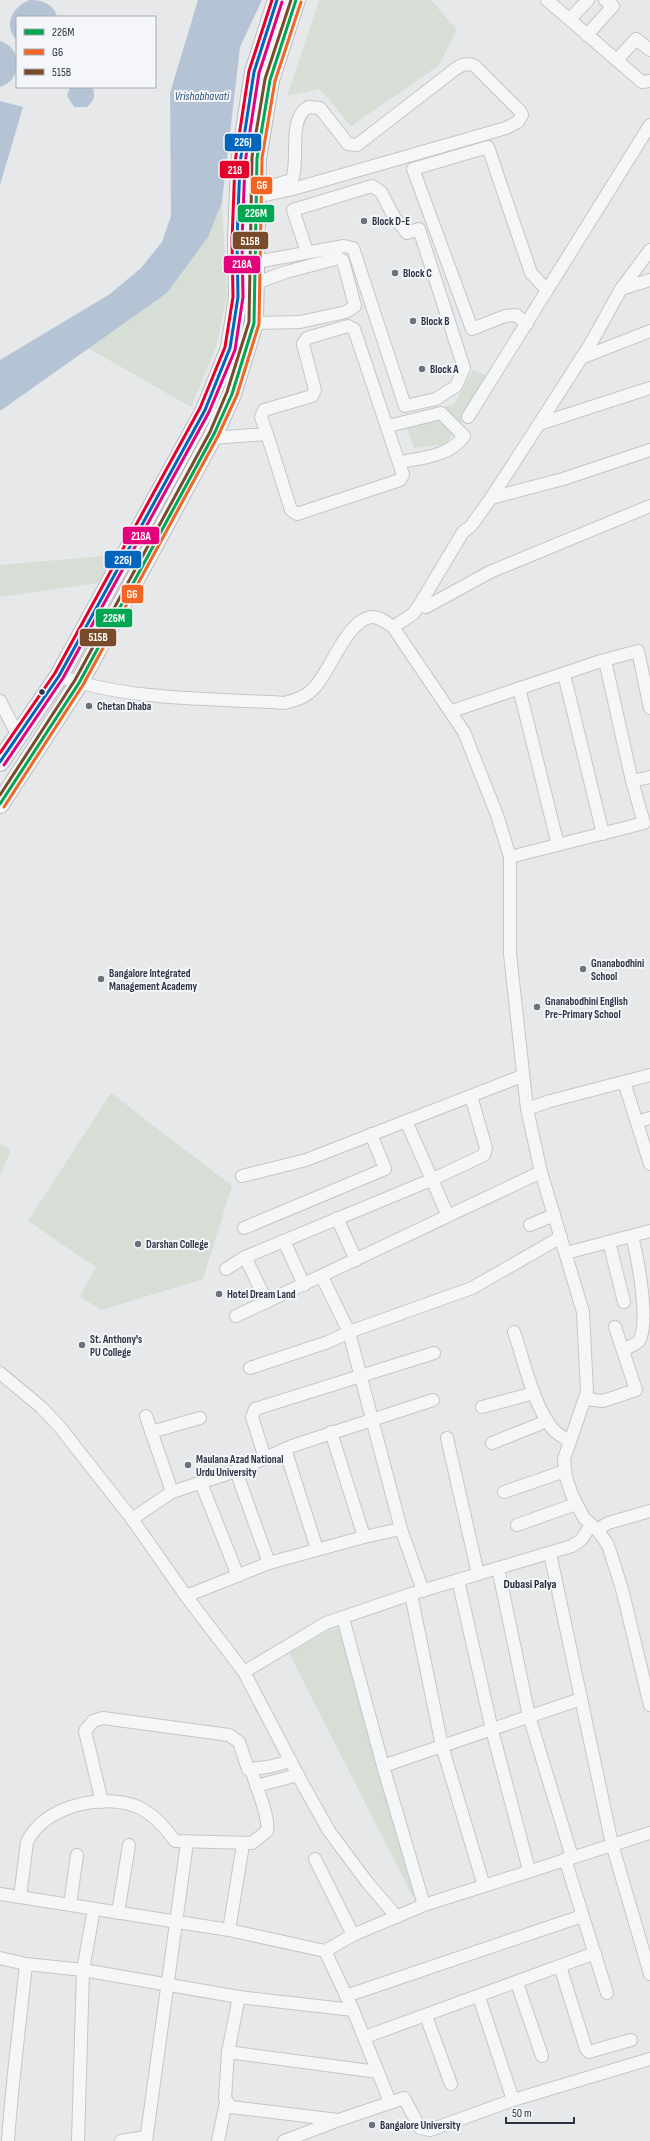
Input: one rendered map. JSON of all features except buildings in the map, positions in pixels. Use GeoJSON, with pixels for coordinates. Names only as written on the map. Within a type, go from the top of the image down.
{"type":"FeatureCollection","features":[{"type":"Feature","properties":{"kind":"highway"},"geometry":{"type":"LineString","coordinates":[[0,762],[59,676],[205,410],[230,348],[238,297],[237,241],[240,163],[254,72],[277,0]]}},
{"type":"Feature","properties":{"kind":"highway"},"geometry":{"type":"LineString","coordinates":[[0,804],[79,683],[212,438],[232,394],[254,323],[256,283],[257,158],[270,80],[296,0]]}},
{"type":"Feature","properties":{"kind":"street"},"geometry":{"type":"LineString","coordinates":[[547,0],[642,82],[650,81]]}},
{"type":"Feature","properties":{"kind":"street"},"geometry":{"type":"LineString","coordinates":[[570,19],[588,0]]}},
{"type":"Feature","properties":{"kind":"street"},"geometry":{"type":"LineString","coordinates":[[587,35],[613,6],[605,0]]}},
{"type":"Feature","properties":{"kind":"street"},"geometry":{"type":"LineString","coordinates":[[617,60],[636,39],[650,50]]}},
{"type":"Feature","properties":{"kind":"street"},"geometry":{"type":"LineString","coordinates":[[256,194],[292,185],[506,128],[518,122],[522,115],[520,111],[475,66],[469,64],[463,64],[454,70],[357,145],[348,144],[320,108],[308,106],[301,111],[297,124],[292,185]]}},
{"type":"Feature","properties":{"kind":"street"},"geometry":{"type":"LineString","coordinates":[[468,417],[650,124]]}},
{"type":"Feature","properties":{"kind":"street"},"geometry":{"type":"LineString","coordinates":[[527,324],[516,315],[505,316],[472,330],[414,169],[488,147],[531,273],[547,290]]}},
{"type":"Feature","properties":{"kind":"street"},"geometry":{"type":"LineString","coordinates":[[256,262],[344,246],[354,250],[405,406],[436,399],[456,386],[464,368],[419,229],[407,233],[394,217],[380,192],[372,186],[293,210],[307,252]]}},
{"type":"Feature","properties":{"kind":"street"},"geometry":{"type":"LineString","coordinates":[[393,628],[409,617],[420,604],[463,532],[471,526],[491,498],[581,358],[622,289],[650,250]]}},
{"type":"Feature","properties":{"kind":"street"},"geometry":{"type":"LineString","coordinates":[[254,323],[300,322],[346,312],[355,306],[343,261],[339,258],[286,272],[256,283]]}},
{"type":"Feature","properties":{"kind":"street"},"geometry":{"type":"LineString","coordinates":[[622,289],[650,280]]}},
{"type":"Feature","properties":{"kind":"street"},"geometry":{"type":"LineString","coordinates":[[348,326],[354,329],[388,426],[403,475],[400,480],[297,514],[291,510],[261,417],[264,410],[312,396],[315,390],[304,344],[307,338],[348,326]]}},
{"type":"Feature","properties":{"kind":"street"},"geometry":{"type":"LineString","coordinates":[[581,358],[650,331]]}},
{"type":"Feature","properties":{"kind":"street"},"geometry":{"type":"LineString","coordinates":[[539,424],[650,388]]}},
{"type":"Feature","properties":{"kind":"street"},"geometry":{"type":"LineString","coordinates":[[388,426],[441,413],[464,436],[451,448],[440,454],[400,462]]}},
{"type":"Feature","properties":{"kind":"street"},"geometry":{"type":"LineString","coordinates":[[212,438],[266,434]]}},
{"type":"Feature","properties":{"kind":"street"},"geometry":{"type":"LineString","coordinates":[[491,498],[564,479],[650,450]]}},
{"type":"Feature","properties":{"kind":"street"},"geometry":{"type":"LineString","coordinates":[[426,607],[490,572],[650,506]]}},
{"type":"Feature","properties":{"kind":"street"},"geometry":{"type":"LineString","coordinates":[[393,628],[404,627],[413,621],[426,607],[469,536],[471,526]]}},
{"type":"Feature","properties":{"kind":"street"},"geometry":{"type":"LineString","coordinates":[[59,676],[79,683],[122,692],[284,703],[302,698],[315,688],[341,645],[361,622],[371,617],[380,619],[393,628],[452,711],[464,732],[497,815],[510,857],[510,954],[522,1076],[527,1109],[541,1172],[583,1312],[587,1392],[564,1459],[565,1471],[576,1504],[584,1518],[594,1527],[608,1545],[622,1589],[650,1705]]}},
{"type":"Feature","properties":{"kind":"street"},"geometry":{"type":"LineString","coordinates":[[452,711],[601,661],[638,651],[650,708]]}},
{"type":"Feature","properties":{"kind":"street"},"geometry":{"type":"LineString","coordinates":[[510,857],[647,822],[632,781],[606,665],[601,661]]}},
{"type":"Feature","properties":{"kind":"street"},"geometry":{"type":"LineString","coordinates":[[564,674],[603,834]]}},
{"type":"Feature","properties":{"kind":"street"},"geometry":{"type":"LineString","coordinates":[[519,688],[558,845]]}},
{"type":"Feature","properties":{"kind":"street"},"geometry":{"type":"LineString","coordinates":[[0,701],[18,736]]}},
{"type":"Feature","properties":{"kind":"street"},"geometry":{"type":"LineString","coordinates":[[632,781],[650,777]]}},
{"type":"Feature","properties":{"kind":"street"},"geometry":{"type":"LineString","coordinates":[[527,1109],[550,1101],[650,1075]]}},
{"type":"Feature","properties":{"kind":"street"},"geometry":{"type":"LineString","coordinates":[[242,1176],[292,1165],[522,1076]]}},
{"type":"Feature","properties":{"kind":"street"},"geometry":{"type":"LineString","coordinates":[[624,1082],[650,1164]]}},
{"type":"Feature","properties":{"kind":"street"},"geometry":{"type":"LineString","coordinates":[[226,1269],[245,1257],[431,1180],[484,1155],[486,1148],[471,1096]]}},
{"type":"Feature","properties":{"kind":"street"},"geometry":{"type":"LineString","coordinates":[[637,1122],[650,1118]]}},
{"type":"Feature","properties":{"kind":"street"},"geometry":{"type":"LineString","coordinates":[[406,1121],[448,1216]]}},
{"type":"Feature","properties":{"kind":"street"},"geometry":{"type":"LineString","coordinates":[[244,1228],[385,1169],[371,1134]]}},
{"type":"Feature","properties":{"kind":"street"},"geometry":{"type":"LineString","coordinates":[[236,1316],[322,1277],[541,1172]]}},
{"type":"Feature","properties":{"kind":"street"},"geometry":{"type":"LineString","coordinates":[[530,1226],[554,1215]]}},
{"type":"Feature","properties":{"kind":"street"},"geometry":{"type":"LineString","coordinates":[[337,1218],[356,1260]]}},
{"type":"Feature","properties":{"kind":"street"},"geometry":{"type":"LineString","coordinates":[[566,1253],[650,1231]]}},
{"type":"Feature","properties":{"kind":"street"},"geometry":{"type":"LineString","coordinates":[[623,1350],[640,1340],[649,1321],[646,1292],[632,1236]]}},
{"type":"Feature","properties":{"kind":"street"},"geometry":{"type":"LineString","coordinates":[[250,1368],[328,1342],[349,1332],[472,1288],[560,1237]]}},
{"type":"Feature","properties":{"kind":"street"},"geometry":{"type":"LineString","coordinates":[[284,1241],[304,1285]]}},
{"type":"Feature","properties":{"kind":"street"},"geometry":{"type":"LineString","coordinates":[[609,1242],[624,1302]]}},
{"type":"Feature","properties":{"kind":"street"},"geometry":{"type":"LineString","coordinates":[[245,1257],[267,1302]]}},
{"type":"Feature","properties":{"kind":"street"},"geometry":{"type":"LineString","coordinates":[[322,1277],[349,1332],[401,1529],[423,1591]]}},
{"type":"Feature","properties":{"kind":"street"},"geometry":{"type":"LineString","coordinates":[[585,1399],[603,1401],[635,1391],[636,1389],[615,1327]]}},
{"type":"Feature","properties":{"kind":"street"},"geometry":{"type":"LineString","coordinates":[[514,1332],[534,1393],[547,1421],[552,1430],[570,1441]]}},
{"type":"Feature","properties":{"kind":"street"},"geometry":{"type":"LineString","coordinates":[[265,1458],[252,1417],[255,1410],[434,1353]]}},
{"type":"Feature","properties":{"kind":"street"},"geometry":{"type":"LineString","coordinates":[[0,1373],[41,1407],[59,1426],[132,1519],[186,1596],[244,1672],[329,1831],[367,1882],[397,1917]]}},
{"type":"Feature","properties":{"kind":"street"},"geometry":{"type":"LineString","coordinates":[[482,1407],[534,1393]]}},
{"type":"Feature","properties":{"kind":"street"},"geometry":{"type":"LineString","coordinates":[[132,1519],[172,1492],[236,1471],[285,1449],[331,1432],[433,1400]]}},
{"type":"Feature","properties":{"kind":"street"},"geometry":{"type":"LineString","coordinates":[[146,1416],[172,1492]]}},
{"type":"Feature","properties":{"kind":"street"},"geometry":{"type":"LineString","coordinates":[[152,1432],[200,1418]]}},
{"type":"Feature","properties":{"kind":"street"},"geometry":{"type":"LineString","coordinates":[[492,1443],[547,1421]]}},
{"type":"Feature","properties":{"kind":"street"},"geometry":{"type":"LineString","coordinates":[[331,1432],[364,1537]]}},
{"type":"Feature","properties":{"kind":"street"},"geometry":{"type":"LineString","coordinates":[[447,1438],[478,1574]]}},
{"type":"Feature","properties":{"kind":"street"},"geometry":{"type":"LineString","coordinates":[[285,1449],[317,1549]]}},
{"type":"Feature","properties":{"kind":"street"},"geometry":{"type":"LineString","coordinates":[[236,1471],[269,1563]]}},
{"type":"Feature","properties":{"kind":"street"},"geometry":{"type":"LineString","coordinates":[[504,1492],[565,1471]]}},
{"type":"Feature","properties":{"kind":"street"},"geometry":{"type":"LineString","coordinates":[[201,1483],[238,1576]]}},
{"type":"Feature","properties":{"kind":"street"},"geometry":{"type":"LineString","coordinates":[[517,1525],[576,1504]]}},
{"type":"Feature","properties":{"kind":"street"},"geometry":{"type":"LineString","coordinates":[[244,1672],[326,1623],[411,1594],[572,1546],[581,1540],[594,1527],[650,1511]]}},
{"type":"Feature","properties":{"kind":"street"},"geometry":{"type":"LineString","coordinates":[[186,1596],[269,1563],[317,1549],[401,1529]]}},
{"type":"Feature","properties":{"kind":"street"},"geometry":{"type":"LineString","coordinates":[[550,1553],[612,1844],[650,1974]]}},
{"type":"Feature","properties":{"kind":"street"},"geometry":{"type":"LineString","coordinates":[[498,1568],[529,1716],[568,1858],[582,1916],[607,1993]]}},
{"type":"Feature","properties":{"kind":"street"},"geometry":{"type":"LineString","coordinates":[[458,1580],[492,1730],[529,1870]]}},
{"type":"Feature","properties":{"kind":"street"},"geometry":{"type":"LineString","coordinates":[[411,1594],[442,1746],[484,1886]]}},
{"type":"Feature","properties":{"kind":"street"},"geometry":{"type":"LineString","coordinates":[[343,1618],[383,1766],[424,1905]]}},
{"type":"Feature","properties":{"kind":"street"},"geometry":{"type":"LineString","coordinates":[[383,1766],[581,1699]]}},
{"type":"Feature","properties":{"kind":"street"},"geometry":{"type":"LineString","coordinates":[[20,1897],[27,1842],[31,1834],[48,1819],[68,1808],[85,1803],[112,1802],[134,1806],[154,1818],[175,1841],[252,1843],[267,1831],[268,1826],[266,1814],[250,1769],[246,1767],[239,1742],[229,1735],[103,1718],[93,1721],[85,1731],[102,1802]]}},
{"type":"Feature","properties":{"kind":"street"},"geometry":{"type":"LineString","coordinates":[[250,1769],[268,1767],[291,1761]]}},
{"type":"Feature","properties":{"kind":"street"},"geometry":{"type":"LineString","coordinates":[[256,1786],[298,1775]]}},
{"type":"Feature","properties":{"kind":"street"},"geometry":{"type":"LineString","coordinates":[[0,1894],[229,1930],[325,1951],[354,1935],[424,1905],[529,1870],[650,1833]]}},
{"type":"Feature","properties":{"kind":"street"},"geometry":{"type":"LineString","coordinates":[[118,1913],[129,1845]]}},
{"type":"Feature","properties":{"kind":"street"},"geometry":{"type":"LineString","coordinates":[[121,2141],[146,2139],[186,1850]]}},
{"type":"Feature","properties":{"kind":"street"},"geometry":{"type":"LineString","coordinates":[[229,1930],[242,1851]]}},
{"type":"Feature","properties":{"kind":"street"},"geometry":{"type":"LineString","coordinates":[[70,1905],[77,1855]]}},
{"type":"Feature","properties":{"kind":"street"},"geometry":{"type":"LineString","coordinates":[[315,1859],[354,1935]]}},
{"type":"Feature","properties":{"kind":"street"},"geometry":{"type":"LineString","coordinates":[[78,2141],[83,1970],[94,1909]]}},
{"type":"Feature","properties":{"kind":"street"},"geometry":{"type":"LineString","coordinates":[[346,1996],[582,1916]]}},
{"type":"Feature","properties":{"kind":"street"},"geometry":{"type":"LineString","coordinates":[[325,1951],[353,2010],[390,2102]]}},
{"type":"Feature","properties":{"kind":"street"},"geometry":{"type":"LineString","coordinates":[[364,2037],[426,2016],[595,1953]]}},
{"type":"Feature","properties":{"kind":"street"},"geometry":{"type":"LineString","coordinates":[[0,1958],[26,1964],[83,1970],[239,1997],[353,2010]]}},
{"type":"Feature","properties":{"kind":"street"},"geometry":{"type":"LineString","coordinates":[[8,2141],[12,2086],[18,2050],[26,1964]]}},
{"type":"Feature","properties":{"kind":"street"},"geometry":{"type":"LineString","coordinates":[[560,1966],[586,2049],[589,2052],[631,2040]]}},
{"type":"Feature","properties":{"kind":"street"},"geometry":{"type":"LineString","coordinates":[[516,1983],[542,2056]]}},
{"type":"Feature","properties":{"kind":"street"},"geometry":{"type":"LineString","coordinates":[[479,1996],[513,2100]]}},
{"type":"Feature","properties":{"kind":"street"},"geometry":{"type":"LineString","coordinates":[[218,2141],[226,2102],[228,2052],[239,1997]]}},
{"type":"Feature","properties":{"kind":"street"},"geometry":{"type":"LineString","coordinates":[[426,2016],[451,2084]]}},
{"type":"Feature","properties":{"kind":"street"},"geometry":{"type":"LineString","coordinates":[[228,2052],[378,2072]]}},
{"type":"Feature","properties":{"kind":"street"},"geometry":{"type":"LineString","coordinates":[[284,2141],[339,2120],[404,2098],[420,2128],[430,2130],[513,2100],[650,2059]]}},
{"type":"Feature","properties":{"kind":"street"},"geometry":{"type":"LineString","coordinates":[[226,2102],[230,2107],[339,2120]]}},
{"type":"Feature","properties":{"kind":"shaded area"},"geometry":{"type":"Polygon","coordinates":[[[319,0],[431,0],[457,30],[438,66],[351,126],[320,89],[287,96],[319,0]]]}},
{"type":"Feature","properties":{"kind":"shaded area"},"geometry":{"type":"Polygon","coordinates":[[[222,202],[227,295],[216,347],[191,407],[88,348],[167,293],[208,237],[222,202]]]}},
{"type":"Feature","properties":{"kind":"shaded area"},"geometry":{"type":"Polygon","coordinates":[[[473,370],[490,377],[446,444],[414,448],[403,418],[454,404],[473,370]]]}},
{"type":"Feature","properties":{"kind":"shaded area"},"geometry":{"type":"Polygon","coordinates":[[[114,555],[98,583],[0,597],[0,565],[114,555]]]}},
{"type":"Feature","properties":{"kind":"shaded area","name":"Darshan College"},"geometry":{"type":"Polygon","coordinates":[[[111,1093],[232,1186],[203,1279],[101,1310],[80,1296],[96,1267],[28,1221],[111,1093]]]}},
{"type":"Feature","properties":{"kind":"shaded area"},"geometry":{"type":"Polygon","coordinates":[[[0,1144],[11,1150],[0,1175],[0,1144]]]}},
{"type":"Feature","properties":{"kind":"shaded area"},"geometry":{"type":"Polygon","coordinates":[[[351,1627],[418,1895],[413,1897],[289,1653],[330,1630],[351,1627]]]}},
{"type":"Feature","properties":{"kind":"water"},"geometry":{"type":"Polygon","coordinates":[[[30,0],[43,2],[53,9],[56,16],[16,16],[16,38],[10,28],[10,22],[14,11],[30,0]]]}},
{"type":"Feature","properties":{"kind":"water","name":"Vrishabhavati"},"geometry":{"type":"Polygon","coordinates":[[[198,0],[262,0],[240,47],[222,202],[208,237],[167,293],[0,411],[0,360],[110,294],[141,268],[162,242],[171,216],[170,93],[198,0]]]}},
{"type":"Feature","properties":{"kind":"water"},"geometry":{"type":"Polygon","coordinates":[[[0,41],[8,44],[13,50],[16,57],[16,71],[13,78],[7,84],[0,87],[0,41]]]}},
{"type":"Feature","properties":{"kind":"water"},"geometry":{"type":"Polygon","coordinates":[[[70,88],[92,88],[94,98],[87,107],[74,107],[67,96],[70,88]]]}},
{"type":"Feature","properties":{"kind":"water"},"geometry":{"type":"Polygon","coordinates":[[[0,101],[23,107],[0,185],[0,101]]]}},
{"type":"Feature","properties":{"kind":"transit line","name":"218"},"geometry":{"type":"LineString","coordinates":[[0,753],[55,673],[200,408],[225,347],[233,297],[232,241],[235,162],[249,71],[272,0]]}},
{"type":"Feature","properties":{"kind":"transit line","name":"226J"},"geometry":{"type":"LineString","coordinates":[[0,762],[59,676],[205,410],[230,348],[238,297],[237,241],[240,163],[254,72],[277,0]]}},
{"type":"Feature","properties":{"kind":"transit line","name":"515B"},"geometry":{"type":"LineString","coordinates":[[0,795],[75,680],[210,432],[227,392],[249,322],[252,157],[265,79],[291,0]]}},
{"type":"Feature","properties":{"kind":"transit line","name":"226M"},"geometry":{"type":"LineString","coordinates":[[0,804],[79,683],[214,434],[232,394],[254,323],[257,158],[270,80],[296,0]]}},
{"type":"Feature","properties":{"kind":"transit line","name":"218A"},"geometry":{"type":"LineString","coordinates":[[4,765],[63,678],[209,412],[235,350],[243,297],[242,241],[245,163],[259,73],[282,2]]}},
{"type":"Feature","properties":{"kind":"transit line","name":"G6"},"geometry":{"type":"LineString","coordinates":[[4,807],[83,685],[218,436],[237,395],[259,324],[262,158],[275,81],[301,2]]}},
{"type":"Feature","properties":{"kind":"place","name":"Block D-E"},"geometry":{"type":"Point","coordinates":[364,221]}},
{"type":"Feature","properties":{"kind":"place","name":"Block C"},"geometry":{"type":"Point","coordinates":[395,273]}},
{"type":"Feature","properties":{"kind":"place","name":"Block B"},"geometry":{"type":"Point","coordinates":[413,321]}},
{"type":"Feature","properties":{"kind":"place","name":"Block A"},"geometry":{"type":"Point","coordinates":[422,369]}},
{"type":"Feature","properties":{"kind":"place","name":"Chetan Dhaba"},"geometry":{"type":"Point","coordinates":[89,706]}},
{"type":"Feature","properties":{"kind":"place","name":"Gnanabodhini School"},"geometry":{"type":"Point","coordinates":[583,969]}},
{"type":"Feature","properties":{"kind":"place","name":"Bangalore Integrated Management Academy"},"geometry":{"type":"Point","coordinates":[101,979]}},
{"type":"Feature","properties":{"kind":"place","name":"Gnanabodhini English Pre-Primary School"},"geometry":{"type":"Point","coordinates":[537,1007]}},
{"type":"Feature","properties":{"kind":"place","name":"Darshan College"},"geometry":{"type":"Point","coordinates":[138,1244]}},
{"type":"Feature","properties":{"kind":"place","name":"Hotel Dream Land"},"geometry":{"type":"Point","coordinates":[219,1294]}},
{"type":"Feature","properties":{"kind":"place","name":"St. Anthony's PU College"},"geometry":{"type":"Point","coordinates":[82,1345]}},
{"type":"Feature","properties":{"kind":"place","name":"Maulana Azad National Urdu University"},"geometry":{"type":"Point","coordinates":[188,1465]}},
{"type":"Feature","properties":{"kind":"place","name":"Bangalore University"},"geometry":{"type":"Point","coordinates":[372,2125]}},
{"type":"Feature","properties":{"kind":"district","name":"Dubasi Palya"},"geometry":{"type":"Point","coordinates":[530,1584]}}]}
